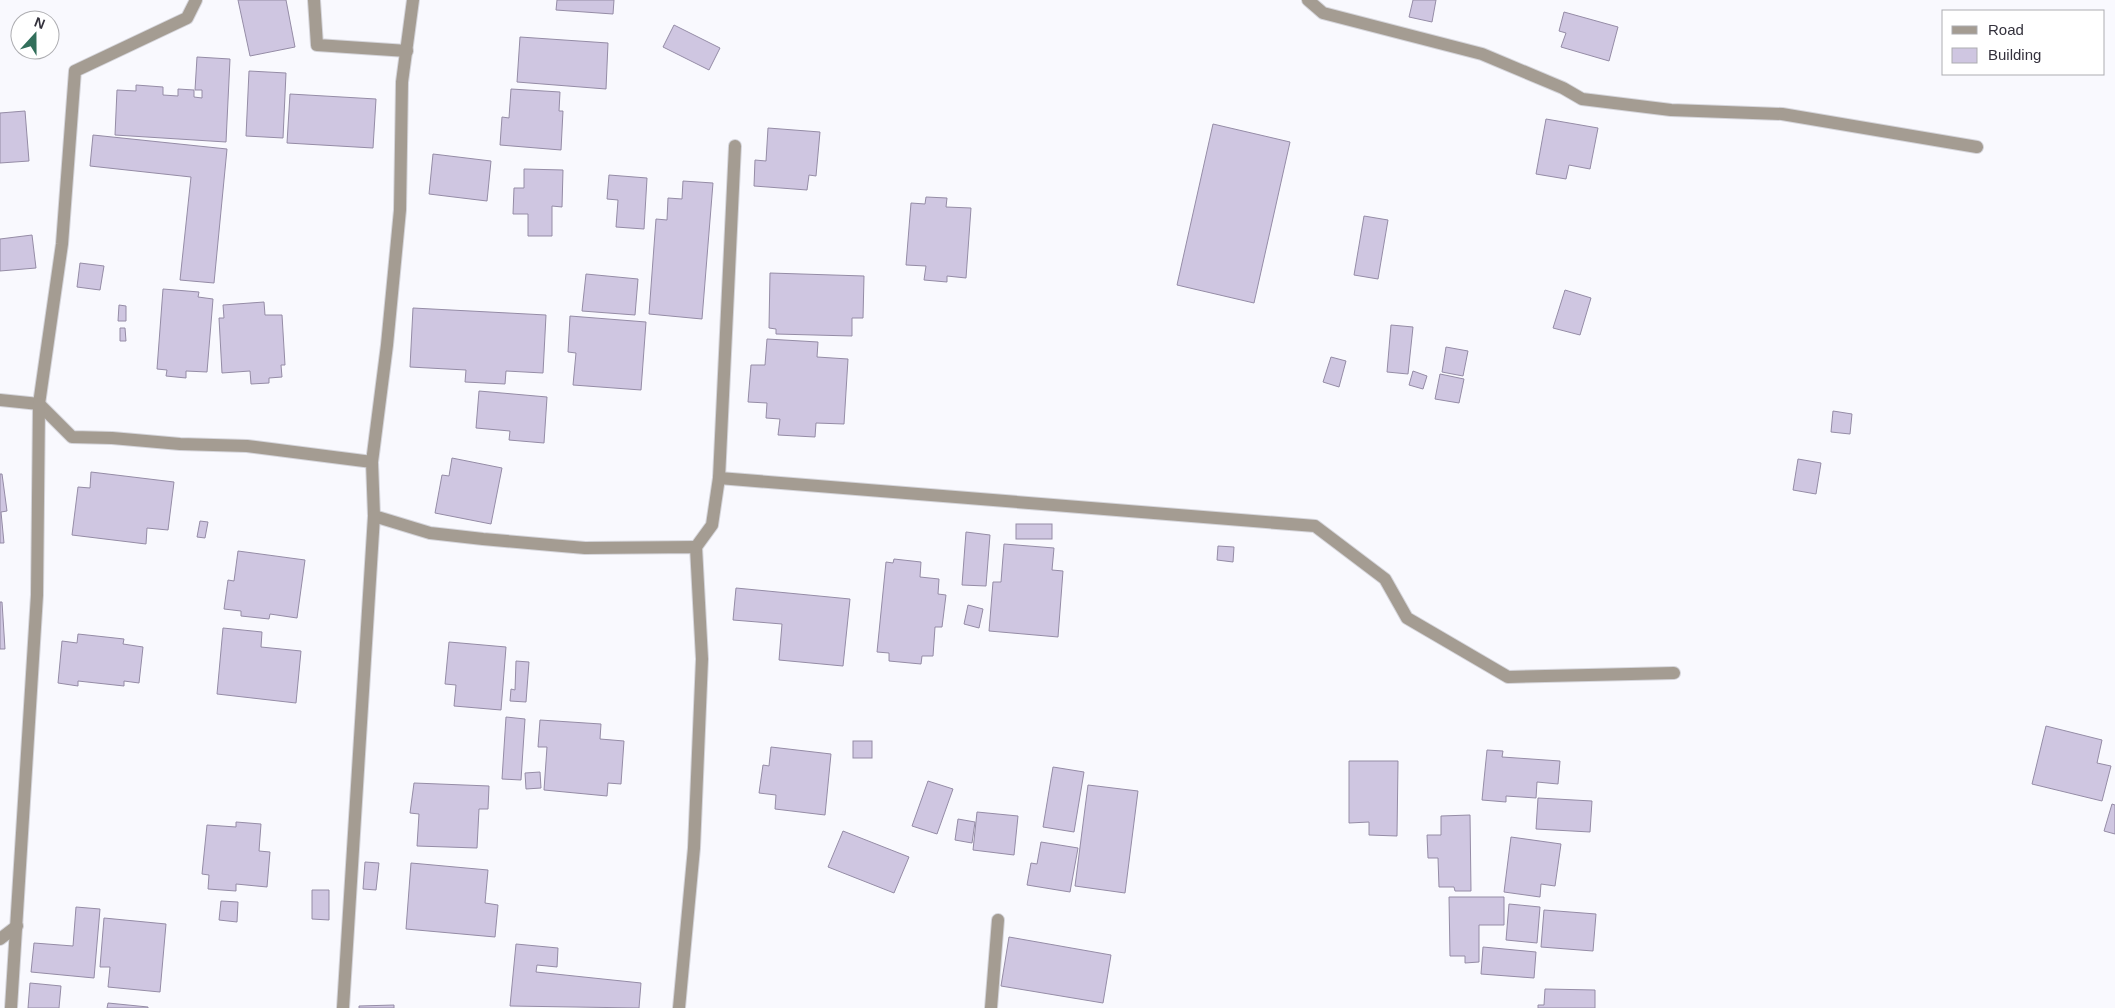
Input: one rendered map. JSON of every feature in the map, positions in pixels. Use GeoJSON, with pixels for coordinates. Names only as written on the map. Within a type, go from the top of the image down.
{"type":"FeatureCollection","features":[{"type":"Feature","properties":{"kind":"street"},"geometry":{"type":"LineString","coordinates":[[11,1008],[37,595],[38,404],[62,244],[75,71],[187,18],[196,0]]}},
{"type":"Feature","properties":{"kind":"street"},"geometry":{"type":"LineString","coordinates":[[314,0],[317,44],[407,51]]}},
{"type":"Feature","properties":{"kind":"street"},"geometry":{"type":"LineString","coordinates":[[344,1008],[374,516],[372,462],[400,210],[402,82],[413,0]]}},
{"type":"Feature","properties":{"kind":"street"},"geometry":{"type":"LineString","coordinates":[[1308,0],[1323,13],[1482,54],[1563,88],[1582,100],[1671,110],[1782,114],[1977,148]]}},
{"type":"Feature","properties":{"kind":"street"},"geometry":{"type":"LineString","coordinates":[[679,1008],[694,848],[702,659],[696,547],[712,525],[719,478],[734,146]]}},
{"type":"Feature","properties":{"kind":"street"},"geometry":{"type":"LineString","coordinates":[[0,400],[38,404],[72,437],[247,446],[372,462]]}},
{"type":"Feature","properties":{"kind":"street"},"geometry":{"type":"LineString","coordinates":[[719,478],[1315,526],[1385,579],[1407,618],[1508,677],[1674,673]]}},
{"type":"Feature","properties":{"kind":"street"},"geometry":{"type":"LineString","coordinates":[[374,516],[430,533],[483,539],[585,548],[696,547]]}},
{"type":"Feature","properties":{"kind":"street"},"geometry":{"type":"LineString","coordinates":[[991,1008],[998,920]]}},
{"type":"Feature","properties":{"kind":"street"},"geometry":{"type":"LineString","coordinates":[[0,939],[17,926]]}},
{"type":"Feature","properties":{"kind":"building"},"geometry":{"type":"Polygon","coordinates":[[[238,0],[286,0],[295,47],[250,56],[238,0]]]}},
{"type":"Feature","properties":{"kind":"building"},"geometry":{"type":"Polygon","coordinates":[[[557,0],[614,0],[613,14],[556,10],[557,0]]]}},
{"type":"Feature","properties":{"kind":"building"},"geometry":{"type":"Polygon","coordinates":[[[1413,0],[1436,0],[1432,22],[1409,17],[1413,0]]]}},
{"type":"Feature","properties":{"kind":"building"},"geometry":{"type":"Polygon","coordinates":[[[1564,12],[1618,27],[1609,61],[1561,47],[1566,33],[1559,31],[1564,12]]]}},
{"type":"Feature","properties":{"kind":"building"},"geometry":{"type":"Polygon","coordinates":[[[674,25],[720,48],[709,70],[663,47],[674,25]]]}},
{"type":"Feature","properties":{"kind":"building"},"geometry":{"type":"Polygon","coordinates":[[[520,37],[608,43],[606,89],[517,82],[520,37]]]}},
{"type":"Feature","properties":{"kind":"building"},"geometry":{"type":"Polygon","coordinates":[[[197,57],[230,59],[226,142],[115,135],[117,90],[136,91],[136,85],[163,87],[163,95],[178,96],[178,89],[194,90],[194,97],[202,98],[202,90],[195,90],[197,57]]]}},
{"type":"Feature","properties":{"kind":"building"},"geometry":{"type":"Polygon","coordinates":[[[249,71],[286,73],[283,138],[246,136],[249,71]]]}},
{"type":"Feature","properties":{"kind":"building"},"geometry":{"type":"Polygon","coordinates":[[[511,89],[560,92],[559,111],[563,111],[561,150],[500,145],[502,117],[509,118],[511,89]]]}},
{"type":"Feature","properties":{"kind":"building"},"geometry":{"type":"Polygon","coordinates":[[[290,94],[376,99],[373,148],[287,143],[290,94]]]}},
{"type":"Feature","properties":{"kind":"building"},"geometry":{"type":"Polygon","coordinates":[[[25,111],[29,161],[0,163],[0,113],[25,111]]]}},
{"type":"Feature","properties":{"kind":"building"},"geometry":{"type":"Polygon","coordinates":[[[1546,119],[1598,128],[1590,169],[1569,165],[1566,179],[1536,174],[1546,119]]]}},
{"type":"Feature","properties":{"kind":"building"},"geometry":{"type":"Polygon","coordinates":[[[1213,124],[1290,142],[1254,303],[1177,285],[1213,124]]]}},
{"type":"Feature","properties":{"kind":"building"},"geometry":{"type":"Polygon","coordinates":[[[768,128],[820,132],[816,176],[809,175],[807,190],[754,186],[755,160],[766,161],[768,128]]]}},
{"type":"Feature","properties":{"kind":"building"},"geometry":{"type":"Polygon","coordinates":[[[93,135],[227,149],[214,283],[180,280],[191,177],[90,166],[93,135]]]}},
{"type":"Feature","properties":{"kind":"building"},"geometry":{"type":"Polygon","coordinates":[[[433,154],[491,161],[487,201],[429,194],[433,154]]]}},
{"type":"Feature","properties":{"kind":"building"},"geometry":{"type":"Polygon","coordinates":[[[524,169],[563,170],[562,207],[552,206],[552,236],[528,236],[528,214],[513,214],[514,188],[524,188],[524,169]]]}},
{"type":"Feature","properties":{"kind":"building"},"geometry":{"type":"Polygon","coordinates":[[[609,175],[647,178],[644,229],[616,227],[618,200],[607,199],[609,175]]]}},
{"type":"Feature","properties":{"kind":"building"},"geometry":{"type":"Polygon","coordinates":[[[683,181],[713,183],[702,319],[649,314],[656,219],[667,220],[668,198],[682,199],[683,181]]]}},
{"type":"Feature","properties":{"kind":"building"},"geometry":{"type":"Polygon","coordinates":[[[926,197],[947,198],[946,207],[971,208],[966,278],[947,276],[947,282],[924,280],[926,266],[906,265],[911,203],[925,204],[926,197]]]}},
{"type":"Feature","properties":{"kind":"building"},"geometry":{"type":"Polygon","coordinates":[[[1364,216],[1388,220],[1378,279],[1354,275],[1364,216]]]}},
{"type":"Feature","properties":{"kind":"building"},"geometry":{"type":"Polygon","coordinates":[[[32,235],[36,268],[0,271],[0,239],[32,235]]]}},
{"type":"Feature","properties":{"kind":"building"},"geometry":{"type":"Polygon","coordinates":[[[80,263],[104,266],[100,290],[77,287],[80,263]]]}},
{"type":"Feature","properties":{"kind":"building"},"geometry":{"type":"Polygon","coordinates":[[[770,273],[864,276],[863,318],[852,318],[852,336],[776,334],[776,329],[769,328],[770,273]]]}},
{"type":"Feature","properties":{"kind":"building"},"geometry":{"type":"Polygon","coordinates":[[[586,274],[638,279],[635,315],[582,311],[586,274]]]}},
{"type":"Feature","properties":{"kind":"building"},"geometry":{"type":"Polygon","coordinates":[[[163,289],[199,292],[198,297],[213,299],[207,372],[186,371],[186,378],[166,376],[167,370],[157,369],[163,289]]]}},
{"type":"Feature","properties":{"kind":"building"},"geometry":{"type":"Polygon","coordinates":[[[1565,290],[1591,298],[1580,335],[1553,328],[1565,290]]]}},
{"type":"Feature","properties":{"kind":"building"},"geometry":{"type":"Polygon","coordinates":[[[264,302],[265,315],[282,315],[285,365],[281,365],[282,377],[269,378],[269,383],[251,384],[250,371],[222,373],[219,318],[224,318],[223,305],[264,302]]]}},
{"type":"Feature","properties":{"kind":"building"},"geometry":{"type":"Polygon","coordinates":[[[119,305],[126,306],[126,321],[118,321],[119,305]]]}},
{"type":"Feature","properties":{"kind":"building"},"geometry":{"type":"Polygon","coordinates":[[[413,308],[546,315],[543,373],[506,371],[505,384],[465,382],[466,370],[410,367],[413,308]]]}},
{"type":"Feature","properties":{"kind":"building"},"geometry":{"type":"Polygon","coordinates":[[[570,316],[646,322],[641,390],[573,385],[576,353],[568,352],[570,316]]]}},
{"type":"Feature","properties":{"kind":"building"},"geometry":{"type":"Polygon","coordinates":[[[1391,325],[1413,327],[1408,374],[1387,372],[1391,325]]]}},
{"type":"Feature","properties":{"kind":"building"},"geometry":{"type":"Polygon","coordinates":[[[120,328],[125,328],[126,341],[120,341],[120,328]]]}},
{"type":"Feature","properties":{"kind":"building"},"geometry":{"type":"Polygon","coordinates":[[[767,339],[818,342],[817,357],[848,359],[844,424],[816,423],[815,437],[778,435],[780,419],[766,418],[767,403],[748,402],[751,365],[765,365],[767,339]]]}},
{"type":"Feature","properties":{"kind":"building"},"geometry":{"type":"Polygon","coordinates":[[[1446,347],[1468,351],[1463,376],[1442,372],[1446,347]]]}},
{"type":"Feature","properties":{"kind":"building"},"geometry":{"type":"Polygon","coordinates":[[[1331,357],[1346,361],[1339,387],[1323,382],[1331,357]]]}},
{"type":"Feature","properties":{"kind":"building"},"geometry":{"type":"Polygon","coordinates":[[[1413,371],[1427,376],[1423,389],[1409,385],[1413,371]]]}},
{"type":"Feature","properties":{"kind":"building"},"geometry":{"type":"Polygon","coordinates":[[[1440,374],[1464,379],[1459,403],[1435,399],[1440,374]]]}},
{"type":"Feature","properties":{"kind":"building"},"geometry":{"type":"Polygon","coordinates":[[[479,391],[547,397],[544,443],[509,440],[510,431],[476,428],[479,391]]]}},
{"type":"Feature","properties":{"kind":"building"},"geometry":{"type":"Polygon","coordinates":[[[1833,411],[1852,414],[1850,434],[1831,432],[1833,411]]]}},
{"type":"Feature","properties":{"kind":"building"},"geometry":{"type":"Polygon","coordinates":[[[452,458],[502,468],[491,524],[435,513],[442,475],[449,476],[452,458]]]}},
{"type":"Feature","properties":{"kind":"building"},"geometry":{"type":"Polygon","coordinates":[[[1798,459],[1821,463],[1816,494],[1793,490],[1798,459]]]}},
{"type":"Feature","properties":{"kind":"building"},"geometry":{"type":"Polygon","coordinates":[[[91,472],[174,482],[168,530],[147,528],[146,544],[72,535],[78,487],[90,488],[91,472]]]}},
{"type":"Feature","properties":{"kind":"building"},"geometry":{"type":"Polygon","coordinates":[[[0,474],[2,474],[7,511],[1,512],[4,543],[0,543],[0,474]]]}},
{"type":"Feature","properties":{"kind":"building"},"geometry":{"type":"Polygon","coordinates":[[[200,521],[208,522],[205,538],[197,537],[200,521]]]}},
{"type":"Feature","properties":{"kind":"building"},"geometry":{"type":"Polygon","coordinates":[[[1016,524],[1052,524],[1052,539],[1016,539],[1016,524]]]}},
{"type":"Feature","properties":{"kind":"building"},"geometry":{"type":"Polygon","coordinates":[[[966,532],[990,535],[986,586],[962,585],[966,532]]]}},
{"type":"Feature","properties":{"kind":"building"},"geometry":{"type":"Polygon","coordinates":[[[1004,544],[1054,548],[1052,570],[1063,571],[1058,637],[989,631],[993,582],[1001,582],[1004,544]]]}},
{"type":"Feature","properties":{"kind":"building"},"geometry":{"type":"Polygon","coordinates":[[[1218,546],[1234,547],[1233,562],[1217,560],[1218,546]]]}},
{"type":"Feature","properties":{"kind":"building"},"geometry":{"type":"Polygon","coordinates":[[[238,551],[305,560],[297,618],[270,614],[269,619],[241,616],[241,611],[224,609],[228,580],[234,581],[238,551]]]}},
{"type":"Feature","properties":{"kind":"building"},"geometry":{"type":"Polygon","coordinates":[[[894,559],[921,562],[920,577],[939,579],[938,594],[946,595],[942,627],[935,627],[933,656],[922,656],[921,664],[889,661],[889,653],[877,652],[886,562],[893,563],[894,559]]]}},
{"type":"Feature","properties":{"kind":"building"},"geometry":{"type":"Polygon","coordinates":[[[736,588],[850,599],[843,666],[779,660],[782,624],[733,620],[736,588]]]}},
{"type":"Feature","properties":{"kind":"building"},"geometry":{"type":"Polygon","coordinates":[[[0,602],[2,602],[5,649],[0,649],[0,602]]]}},
{"type":"Feature","properties":{"kind":"building"},"geometry":{"type":"Polygon","coordinates":[[[968,605],[983,609],[979,628],[964,624],[968,605]]]}},
{"type":"Feature","properties":{"kind":"building"},"geometry":{"type":"Polygon","coordinates":[[[223,628],[262,632],[261,647],[301,651],[296,703],[217,694],[223,628]]]}},
{"type":"Feature","properties":{"kind":"building"},"geometry":{"type":"Polygon","coordinates":[[[78,634],[124,639],[123,644],[143,647],[139,683],[124,681],[124,686],[78,681],[78,686],[58,683],[62,641],[77,643],[78,634]]]}},
{"type":"Feature","properties":{"kind":"building"},"geometry":{"type":"Polygon","coordinates":[[[449,642],[506,647],[501,710],[454,706],[456,685],[445,684],[449,642]]]}},
{"type":"Feature","properties":{"kind":"building"},"geometry":{"type":"Polygon","coordinates":[[[516,661],[529,662],[526,702],[510,701],[511,689],[515,690],[516,661]]]}},
{"type":"Feature","properties":{"kind":"building"},"geometry":{"type":"Polygon","coordinates":[[[506,717],[525,719],[521,780],[502,779],[506,717]]]}},
{"type":"Feature","properties":{"kind":"building"},"geometry":{"type":"Polygon","coordinates":[[[540,720],[601,724],[600,739],[624,741],[621,784],[608,783],[607,796],[544,790],[547,747],[538,747],[540,720]]]}},
{"type":"Feature","properties":{"kind":"building"},"geometry":{"type":"Polygon","coordinates":[[[2046,726],[2102,740],[2097,763],[2111,766],[2102,801],[2032,784],[2046,726]]]}},
{"type":"Feature","properties":{"kind":"building"},"geometry":{"type":"Polygon","coordinates":[[[853,741],[872,741],[872,758],[853,758],[853,741]]]}},
{"type":"Feature","properties":{"kind":"building"},"geometry":{"type":"Polygon","coordinates":[[[771,747],[831,754],[825,815],[775,809],[776,795],[759,793],[763,765],[769,766],[771,747]]]}},
{"type":"Feature","properties":{"kind":"building"},"geometry":{"type":"Polygon","coordinates":[[[1487,750],[1503,751],[1502,757],[1560,761],[1558,784],[1537,782],[1536,798],[1506,796],[1506,802],[1482,800],[1487,750]]]}},
{"type":"Feature","properties":{"kind":"building"},"geometry":{"type":"Polygon","coordinates":[[[1349,761],[1398,761],[1397,836],[1369,835],[1369,822],[1349,823],[1349,761]]]}},
{"type":"Feature","properties":{"kind":"building"},"geometry":{"type":"Polygon","coordinates":[[[1053,767],[1084,772],[1074,832],[1043,827],[1053,767]]]}},
{"type":"Feature","properties":{"kind":"building"},"geometry":{"type":"Polygon","coordinates":[[[540,772],[541,788],[526,789],[525,773],[540,772]]]}},
{"type":"Feature","properties":{"kind":"building"},"geometry":{"type":"Polygon","coordinates":[[[928,781],[953,789],[937,834],[912,826],[928,781]]]}},
{"type":"Feature","properties":{"kind":"building"},"geometry":{"type":"Polygon","coordinates":[[[414,783],[489,786],[488,809],[479,809],[477,848],[417,846],[419,814],[410,813],[414,783]]]}},
{"type":"Feature","properties":{"kind":"building"},"geometry":{"type":"Polygon","coordinates":[[[1088,785],[1138,791],[1125,893],[1075,886],[1088,785]]]}},
{"type":"Feature","properties":{"kind":"building"},"geometry":{"type":"Polygon","coordinates":[[[1538,798],[1592,801],[1590,832],[1536,829],[1538,798]]]}},
{"type":"Feature","properties":{"kind":"building"},"geometry":{"type":"Polygon","coordinates":[[[2112,804],[2115,805],[2115,834],[2104,831],[2112,804]]]}},
{"type":"Feature","properties":{"kind":"building"},"geometry":{"type":"Polygon","coordinates":[[[977,812],[1018,816],[1014,855],[973,850],[977,812]]]}},
{"type":"Feature","properties":{"kind":"building"},"geometry":{"type":"Polygon","coordinates":[[[1470,815],[1471,891],[1455,891],[1454,887],[1439,887],[1438,858],[1428,858],[1427,835],[1441,835],[1441,816],[1470,815]]]}},
{"type":"Feature","properties":{"kind":"building"},"geometry":{"type":"Polygon","coordinates":[[[958,819],[975,822],[972,843],[955,840],[958,819]]]}},
{"type":"Feature","properties":{"kind":"building"},"geometry":{"type":"Polygon","coordinates":[[[236,822],[261,824],[259,851],[270,852],[267,887],[236,884],[236,891],[208,889],[209,875],[202,874],[207,825],[236,827],[236,822]]]}},
{"type":"Feature","properties":{"kind":"building"},"geometry":{"type":"Polygon","coordinates":[[[843,831],[909,857],[894,893],[828,867],[843,831]]]}},
{"type":"Feature","properties":{"kind":"building"},"geometry":{"type":"Polygon","coordinates":[[[1511,837],[1561,844],[1555,886],[1541,884],[1540,897],[1504,892],[1511,837]]]}},
{"type":"Feature","properties":{"kind":"building"},"geometry":{"type":"Polygon","coordinates":[[[1041,842],[1078,848],[1070,892],[1027,885],[1031,863],[1037,864],[1041,842]]]}},
{"type":"Feature","properties":{"kind":"building"},"geometry":{"type":"Polygon","coordinates":[[[365,862],[379,863],[376,890],[363,889],[365,862]]]}},
{"type":"Feature","properties":{"kind":"building"},"geometry":{"type":"Polygon","coordinates":[[[411,863],[488,870],[485,903],[498,905],[495,937],[406,929],[411,863]]]}},
{"type":"Feature","properties":{"kind":"building"},"geometry":{"type":"Polygon","coordinates":[[[312,890],[329,890],[329,920],[312,919],[312,890]]]}},
{"type":"Feature","properties":{"kind":"building"},"geometry":{"type":"Polygon","coordinates":[[[1449,897],[1504,897],[1504,925],[1479,925],[1479,962],[1465,963],[1465,956],[1450,956],[1449,897]]]}},
{"type":"Feature","properties":{"kind":"building"},"geometry":{"type":"Polygon","coordinates":[[[221,901],[238,902],[237,922],[219,920],[221,901]]]}},
{"type":"Feature","properties":{"kind":"building"},"geometry":{"type":"Polygon","coordinates":[[[1509,904],[1540,907],[1537,943],[1506,940],[1509,904]]]}},
{"type":"Feature","properties":{"kind":"building"},"geometry":{"type":"Polygon","coordinates":[[[76,907],[100,909],[94,978],[31,972],[34,943],[73,946],[76,907]]]}},
{"type":"Feature","properties":{"kind":"building"},"geometry":{"type":"Polygon","coordinates":[[[1544,910],[1596,914],[1593,951],[1541,947],[1544,910]]]}},
{"type":"Feature","properties":{"kind":"building"},"geometry":{"type":"Polygon","coordinates":[[[104,918],[166,924],[160,992],[108,987],[110,967],[100,967],[104,918]]]}},
{"type":"Feature","properties":{"kind":"building"},"geometry":{"type":"Polygon","coordinates":[[[1009,937],[1111,955],[1103,1003],[1001,986],[1009,937]]]}},
{"type":"Feature","properties":{"kind":"building"},"geometry":{"type":"Polygon","coordinates":[[[516,944],[558,948],[557,967],[537,965],[536,972],[641,983],[639,1008],[510,1006],[516,944]]]}},
{"type":"Feature","properties":{"kind":"building"},"geometry":{"type":"Polygon","coordinates":[[[1483,947],[1536,952],[1534,978],[1481,974],[1483,947]]]}},
{"type":"Feature","properties":{"kind":"building"},"geometry":{"type":"Polygon","coordinates":[[[30,983],[61,986],[59,1008],[28,1008],[30,983]]]}},
{"type":"Feature","properties":{"kind":"building"},"geometry":{"type":"Polygon","coordinates":[[[1545,989],[1595,990],[1595,1008],[1538,1008],[1538,1005],[1544,1005],[1545,989]]]}},
{"type":"Feature","properties":{"kind":"building"},"geometry":{"type":"Polygon","coordinates":[[[108,1003],[148,1007],[148,1008],[107,1008],[108,1003]]]}},
{"type":"Feature","properties":{"kind":"building"},"geometry":{"type":"Polygon","coordinates":[[[394,1005],[394,1008],[359,1008],[359,1006],[394,1005]]]}}]}
